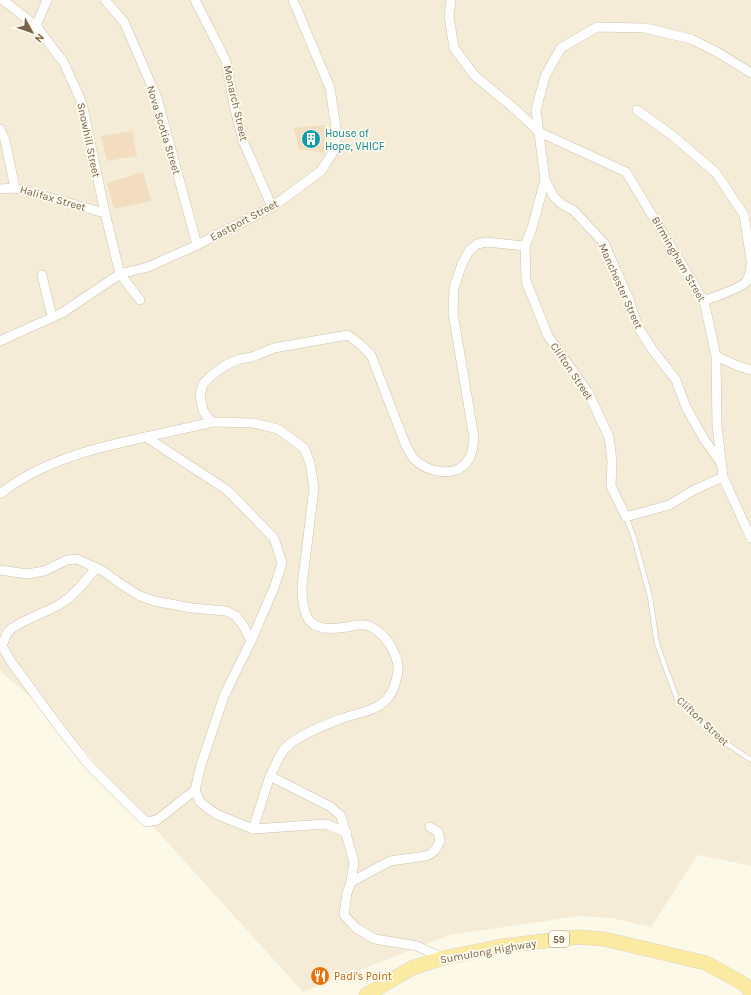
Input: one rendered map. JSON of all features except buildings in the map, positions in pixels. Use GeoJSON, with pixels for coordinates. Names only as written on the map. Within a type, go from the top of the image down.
{"type":"FeatureCollection","features":[{"type":"Feature","properties":{"kind":"main road","name":"Sumulong Highway"},"geometry":{"type":"LineString","coordinates":[[366,995],[412,968],[443,958],[503,946],[578,937],[592,937],[635,946],[706,964],[737,980],[745,985],[751,992]]}},
{"type":"Feature","properties":{"kind":"street","name":"Snowhill Street"},"geometry":{"type":"LineString","coordinates":[[3,0],[36,26],[64,62],[82,103],[105,213],[120,274],[140,300]]}},
{"type":"Feature","properties":{"kind":"street"},"geometry":{"type":"LineString","coordinates":[[36,26],[46,0]]}},
{"type":"Feature","properties":{"kind":"street","name":"Nova Scotia Street"},"geometry":{"type":"LineString","coordinates":[[105,0],[124,22],[157,98],[197,245]]}},
{"type":"Feature","properties":{"kind":"street","name":"Monarch Street"},"geometry":{"type":"LineString","coordinates":[[195,0],[226,61],[234,105],[243,141],[272,207]]}},
{"type":"Feature","properties":{"kind":"street","name":"Eastport Street"},"geometry":{"type":"LineString","coordinates":[[0,341],[62,313],[120,274],[148,266],[197,245],[272,207],[321,171],[333,152],[337,135],[330,88],[293,0]]}},
{"type":"Feature","properties":{"kind":"street"},"geometry":{"type":"LineString","coordinates":[[451,0],[449,16],[454,48],[475,76],[516,110],[539,132]]}},
{"type":"Feature","properties":{"kind":"street","name":"Clifton Street"},"geometry":{"type":"LineString","coordinates":[[626,517],[611,486],[612,461],[609,437],[588,392],[548,336],[526,281],[524,246],[532,228],[545,180],[536,110],[545,76],[561,48],[597,27],[645,28],[691,39],[722,55],[751,73]]}},
{"type":"Feature","properties":{"kind":"street"},"geometry":{"type":"LineString","coordinates":[[637,110],[673,136],[716,173],[744,215],[751,260]]}},
{"type":"Feature","properties":{"kind":"street"},"geometry":{"type":"LineString","coordinates":[[0,129],[5,140],[15,188]]}},
{"type":"Feature","properties":{"kind":"street","name":"Birmingham Street"},"geometry":{"type":"LineString","coordinates":[[539,132],[626,172],[704,301],[716,356],[717,426],[723,477],[751,538]]}},
{"type":"Feature","properties":{"kind":"street","name":"Manchester Street"},"geometry":{"type":"LineString","coordinates":[[545,180],[554,197],[563,205],[573,210],[604,243],[628,297],[638,327],[652,349],[676,380],[686,407],[704,439],[722,464]]}},
{"type":"Feature","properties":{"kind":"street","name":"Halifax Street"},"geometry":{"type":"LineString","coordinates":[[0,189],[15,188],[105,213]]}},
{"type":"Feature","properties":{"kind":"street"},"geometry":{"type":"LineString","coordinates":[[213,422],[208,418],[203,410],[200,395],[203,384],[212,375],[226,365],[274,348],[348,336],[372,355],[406,446],[414,458],[426,467],[438,471],[449,472],[460,468],[468,460],[473,450],[474,438],[453,313],[454,288],[462,264],[469,251],[477,244],[487,242],[524,246]]}},
{"type":"Feature","properties":{"kind":"street"},"geometry":{"type":"LineString","coordinates":[[704,301],[739,286],[746,281],[750,275],[751,264]]}},
{"type":"Feature","properties":{"kind":"street"},"geometry":{"type":"LineString","coordinates":[[42,275],[52,317]]}},
{"type":"Feature","properties":{"kind":"street"},"geometry":{"type":"LineString","coordinates":[[716,356],[751,370]]}},
{"type":"Feature","properties":{"kind":"street"},"geometry":{"type":"LineString","coordinates":[[0,494],[13,484],[48,466],[102,446],[213,422],[253,423],[278,429],[304,448],[310,463],[314,488],[302,586],[302,603],[309,620],[315,626],[323,629],[335,629],[365,624],[386,638],[395,655],[398,668],[395,688],[387,700],[376,707],[340,719],[307,733],[289,744],[282,753],[270,776],[253,829]]}},
{"type":"Feature","properties":{"kind":"street"},"geometry":{"type":"LineString","coordinates":[[146,437],[227,490],[274,538],[282,562],[274,588],[251,641],[224,696],[201,765],[195,790],[200,802],[208,809],[253,829],[326,824],[347,833]]}},
{"type":"Feature","properties":{"kind":"street"},"geometry":{"type":"LineString","coordinates":[[626,517],[669,505],[694,490],[723,477]]}},
{"type":"Feature","properties":{"kind":"street"},"geometry":{"type":"LineString","coordinates":[[0,570],[27,574],[44,571],[67,560],[77,559],[103,571],[140,596],[154,601],[192,608],[226,611],[236,616],[244,627],[251,641]]}},
{"type":"Feature","properties":{"kind":"street"},"geometry":{"type":"LineString","coordinates":[[96,568],[78,590],[63,603],[8,630],[2,646],[59,727],[88,764],[140,817],[147,822],[154,822],[195,790]]}},
{"type":"Feature","properties":{"kind":"street"},"geometry":{"type":"LineString","coordinates":[[270,776],[331,807],[341,816],[354,862],[344,915],[356,928],[376,939],[417,946],[443,958]]}},
{"type":"Feature","properties":{"kind":"street"},"geometry":{"type":"LineString","coordinates":[[351,882],[390,861],[426,856],[432,853],[436,850],[440,841],[438,832],[430,827]]}},
{"type":"Feature","properties":{"kind":"lane","name":"Clifton Street"},"geometry":{"type":"LineString","coordinates":[[626,517],[634,538],[650,597],[657,644],[677,699],[724,742],[751,760]]}},
{"type":"Feature","properties":{"kind":"shaded area"},"geometry":{"type":"Polygon","coordinates":[[[0,0],[751,0],[751,866],[698,855],[651,927],[612,918],[579,916],[450,935],[303,992],[52,715],[0,671],[0,0]]]}},
{"type":"Feature","properties":{"kind":"place","name":"House of Hope, VHICF"},"geometry":{"type":"Point","coordinates":[311,139]}},
{"type":"Feature","properties":{"kind":"place","name":"Padi's Point"},"geometry":{"type":"Point","coordinates":[320,976]}}]}
